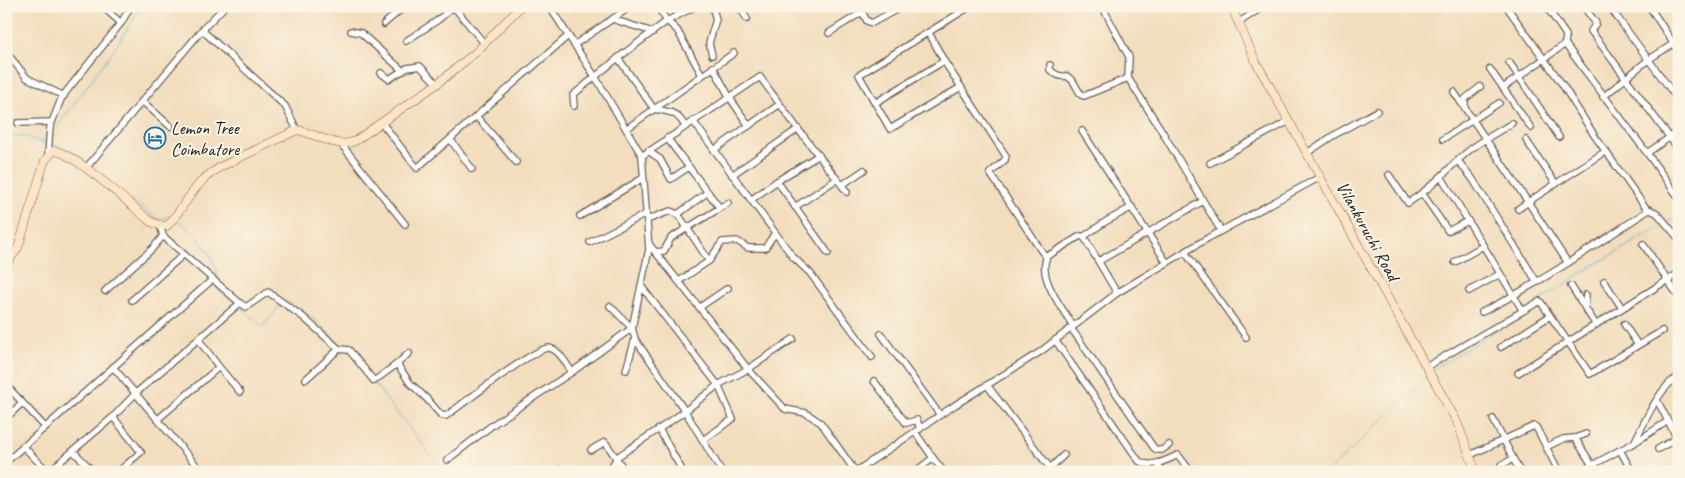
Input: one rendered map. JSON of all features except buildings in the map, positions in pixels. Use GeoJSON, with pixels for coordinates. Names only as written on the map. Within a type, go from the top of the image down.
{"type":"FeatureCollection","features":[{"type":"Feature","properties":{"kind":"main road"},"geometry":{"type":"LineString","coordinates":[[6,265],[18,248],[48,151],[58,151],[88,166],[151,222],[160,226],[167,226],[203,179],[220,168],[297,130],[308,132],[342,145],[355,141],[437,84],[484,43],[521,6]]}},
{"type":"Feature","properties":{"kind":"main road","name":"Vilankuruchi Road"},"geometry":{"type":"LineString","coordinates":[[1231,6],[1256,62],[1457,422],[1476,472]]}},
{"type":"Feature","properties":{"kind":"street"},"geometry":{"type":"LineString","coordinates":[[102,6],[121,24]]}},
{"type":"Feature","properties":{"kind":"street"},"geometry":{"type":"LineString","coordinates":[[48,151],[51,125],[64,96],[121,24],[131,6]]}},
{"type":"Feature","properties":{"kind":"street"},"geometry":{"type":"LineString","coordinates":[[88,166],[224,6]]}},
{"type":"Feature","properties":{"kind":"street"},"geometry":{"type":"LineString","coordinates":[[384,24],[405,6]]}},
{"type":"Feature","properties":{"kind":"street"},"geometry":{"type":"LineString","coordinates":[[406,41],[438,20],[453,6],[484,43]]}},
{"type":"Feature","properties":{"kind":"street"},"geometry":{"type":"LineString","coordinates":[[549,6],[596,78],[642,156],[649,250],[632,328],[635,339],[685,411],[722,472]]}},
{"type":"Feature","properties":{"kind":"street"},"geometry":{"type":"LineString","coordinates":[[657,6],[668,21],[678,30],[702,75]]}},
{"type":"Feature","properties":{"kind":"street"},"geometry":{"type":"LineString","coordinates":[[574,106],[573,95],[618,58],[668,21],[696,6]]}},
{"type":"Feature","properties":{"kind":"street"},"geometry":{"type":"LineString","coordinates":[[712,6],[716,19],[709,43],[712,55]]}},
{"type":"Feature","properties":{"kind":"street"},"geometry":{"type":"LineString","coordinates":[[738,6],[747,19]]}},
{"type":"Feature","properties":{"kind":"street"},"geometry":{"type":"LineString","coordinates":[[889,6],[900,8]]}},
{"type":"Feature","properties":{"kind":"street"},"geometry":{"type":"LineString","coordinates":[[961,87],[890,129],[859,76],[972,6]]}},
{"type":"Feature","properties":{"kind":"street"},"geometry":{"type":"LineString","coordinates":[[1102,6],[1129,57],[1128,78],[1221,231]]}},
{"type":"Feature","properties":{"kind":"street"},"geometry":{"type":"LineString","coordinates":[[1238,23],[1264,6]]}},
{"type":"Feature","properties":{"kind":"street"},"geometry":{"type":"LineString","coordinates":[[1506,6],[1562,84],[1594,135],[1646,208],[1658,213],[1679,239]]}},
{"type":"Feature","properties":{"kind":"street"},"geometry":{"type":"LineString","coordinates":[[1546,6],[1566,35],[1565,44],[1679,198]]}},
{"type":"Feature","properties":{"kind":"street"},"geometry":{"type":"LineString","coordinates":[[1583,6],[1596,23],[1591,30],[1624,78],[1679,150]]}},
{"type":"Feature","properties":{"kind":"street"},"geometry":{"type":"LineString","coordinates":[[1609,6],[1679,101]]}},
{"type":"Feature","properties":{"kind":"street"},"geometry":{"type":"LineString","coordinates":[[1649,6],[1676,42],[1679,52]]}},
{"type":"Feature","properties":{"kind":"street"},"geometry":{"type":"LineString","coordinates":[[574,46],[630,8]]}},
{"type":"Feature","properties":{"kind":"street"},"geometry":{"type":"LineString","coordinates":[[828,33],[861,9],[866,20],[872,23],[900,8]]}},
{"type":"Feature","properties":{"kind":"street"},"geometry":{"type":"LineString","coordinates":[[612,19],[653,32]]}},
{"type":"Feature","properties":{"kind":"street"},"geometry":{"type":"LineString","coordinates":[[202,30],[285,106],[297,130]]}},
{"type":"Feature","properties":{"kind":"street"},"geometry":{"type":"LineString","coordinates":[[350,31],[361,33],[403,71]]}},
{"type":"Feature","properties":{"kind":"street"},"geometry":{"type":"LineString","coordinates":[[928,33],[1006,156],[1005,160],[990,173],[1047,256],[1045,279],[1073,326],[1071,328],[1154,448],[1162,450],[1169,445]]}},
{"type":"Feature","properties":{"kind":"street"},"geometry":{"type":"LineString","coordinates":[[382,123],[417,168],[568,36]]}},
{"type":"Feature","properties":{"kind":"street"},"geometry":{"type":"LineString","coordinates":[[1603,97],[1624,78],[1676,42]]}},
{"type":"Feature","properties":{"kind":"street"},"geometry":{"type":"LineString","coordinates":[[1504,88],[1565,44]]}},
{"type":"Feature","properties":{"kind":"street"},"geometry":{"type":"LineString","coordinates":[[6,52],[27,78],[64,96]]}},
{"type":"Feature","properties":{"kind":"street"},"geometry":{"type":"LineString","coordinates":[[626,128],[734,53]]}},
{"type":"Feature","properties":{"kind":"street"},"geometry":{"type":"LineString","coordinates":[[618,58],[654,108],[673,112],[685,126]]}},
{"type":"Feature","properties":{"kind":"street"},"geometry":{"type":"LineString","coordinates":[[875,103],[944,60]]}},
{"type":"Feature","properties":{"kind":"street"},"geometry":{"type":"LineString","coordinates":[[1509,62],[1559,137]]}},
{"type":"Feature","properties":{"kind":"street"},"geometry":{"type":"LineString","coordinates":[[1050,65],[1050,70],[1054,74],[1067,76],[1073,81],[1081,95],[1084,96],[1128,78]]}},
{"type":"Feature","properties":{"kind":"street"},"geometry":{"type":"LineString","coordinates":[[381,73],[389,79],[408,68],[420,66],[437,84]]}},
{"type":"Feature","properties":{"kind":"street"},"geometry":{"type":"LineString","coordinates":[[712,67],[749,126]]}},
{"type":"Feature","properties":{"kind":"street"},"geometry":{"type":"LineString","coordinates":[[1490,69],[1531,128]]}},
{"type":"Feature","properties":{"kind":"street"},"geometry":{"type":"LineString","coordinates":[[642,156],[760,77],[847,192]]}},
{"type":"Feature","properties":{"kind":"street"},"geometry":{"type":"LineString","coordinates":[[1465,108],[1464,99],[1480,87]]}},
{"type":"Feature","properties":{"kind":"street"},"geometry":{"type":"LineString","coordinates":[[1454,92],[1568,263]]}},
{"type":"Feature","properties":{"kind":"street"},"geometry":{"type":"LineString","coordinates":[[142,101],[170,126]]}},
{"type":"Feature","properties":{"kind":"street"},"geometry":{"type":"LineString","coordinates":[[1443,139],[1499,103]]}},
{"type":"Feature","properties":{"kind":"street"},"geometry":{"type":"LineString","coordinates":[[714,150],[780,104]]}},
{"type":"Feature","properties":{"kind":"street"},"geometry":{"type":"LineString","coordinates":[[1307,153],[1377,111]]}},
{"type":"Feature","properties":{"kind":"street"},"geometry":{"type":"LineString","coordinates":[[476,116],[516,162]]}},
{"type":"Feature","properties":{"kind":"street"},"geometry":{"type":"LineString","coordinates":[[694,121],[792,256],[810,273],[872,357]]}},
{"type":"Feature","properties":{"kind":"street"},"geometry":{"type":"LineString","coordinates":[[1210,163],[1289,121]]}},
{"type":"Feature","properties":{"kind":"street"},"geometry":{"type":"LineString","coordinates":[[18,123],[51,125]]}},
{"type":"Feature","properties":{"kind":"street"},"geometry":{"type":"LineString","coordinates":[[1389,175],[1408,203],[1442,178],[1458,161],[1485,139],[1512,124]]}},
{"type":"Feature","properties":{"kind":"street"},"geometry":{"type":"LineString","coordinates":[[732,175],[798,129]]}},
{"type":"Feature","properties":{"kind":"street"},"geometry":{"type":"LineString","coordinates":[[1082,131],[1167,263]]}},
{"type":"Feature","properties":{"kind":"street"},"geometry":{"type":"LineString","coordinates":[[1647,153],[1679,131]]}},
{"type":"Feature","properties":{"kind":"street"},"geometry":{"type":"LineString","coordinates":[[668,138],[719,208]]}},
{"type":"Feature","properties":{"kind":"street"},"geometry":{"type":"LineString","coordinates":[[450,139],[472,169]]}},
{"type":"Feature","properties":{"kind":"street"},"geometry":{"type":"LineString","coordinates":[[1526,140],[1556,184]]}},
{"type":"Feature","properties":{"kind":"street"},"geometry":{"type":"LineString","coordinates":[[342,145],[405,224]]}},
{"type":"Feature","properties":{"kind":"street"},"geometry":{"type":"LineString","coordinates":[[648,151],[660,160],[671,179],[689,168]]}},
{"type":"Feature","properties":{"kind":"street"},"geometry":{"type":"LineString","coordinates":[[1518,209],[1606,151]]}},
{"type":"Feature","properties":{"kind":"street"},"geometry":{"type":"LineString","coordinates":[[751,200],[819,155]]}},
{"type":"Feature","properties":{"kind":"street"},"geometry":{"type":"LineString","coordinates":[[1458,161],[1472,178],[1537,282]]}},
{"type":"Feature","properties":{"kind":"street"},"geometry":{"type":"LineString","coordinates":[[842,185],[864,170]]}},
{"type":"Feature","properties":{"kind":"street"},"geometry":{"type":"LineString","coordinates":[[649,244],[748,369],[785,409],[806,414],[821,423],[855,472],[940,415],[1040,352],[1118,293],[1221,231],[1320,177]]}},
{"type":"Feature","properties":{"kind":"street"},"geometry":{"type":"LineString","coordinates":[[580,216],[615,197],[643,178]]}},
{"type":"Feature","properties":{"kind":"street"},"geometry":{"type":"LineString","coordinates":[[1442,178],[1523,311]]}},
{"type":"Feature","properties":{"kind":"street"},"geometry":{"type":"LineString","coordinates":[[796,207],[837,179]]}},
{"type":"Feature","properties":{"kind":"street"},"geometry":{"type":"LineString","coordinates":[[777,181],[828,253]]}},
{"type":"Feature","properties":{"kind":"street"},"geometry":{"type":"LineString","coordinates":[[678,214],[708,192]]}},
{"type":"Feature","properties":{"kind":"street"},"geometry":{"type":"LineString","coordinates":[[1422,193],[1448,231],[1468,221]]}},
{"type":"Feature","properties":{"kind":"street"},"geometry":{"type":"LineString","coordinates":[[1099,261],[1203,201]]}},
{"type":"Feature","properties":{"kind":"street"},"geometry":{"type":"LineString","coordinates":[[655,252],[664,251],[671,238],[728,203]]}},
{"type":"Feature","properties":{"kind":"street"},"geometry":{"type":"LineString","coordinates":[[1046,256],[1080,236],[1083,237],[1132,207]]}},
{"type":"Feature","properties":{"kind":"street"},"geometry":{"type":"LineString","coordinates":[[1482,312],[1537,282],[1649,210]]}},
{"type":"Feature","properties":{"kind":"street"},"geometry":{"type":"LineString","coordinates":[[590,242],[646,217],[670,211],[678,214],[709,261]]}},
{"type":"Feature","properties":{"kind":"street"},"geometry":{"type":"LineString","coordinates":[[160,226],[163,236],[216,282],[238,304],[246,307],[268,292],[303,317],[343,350],[374,380],[397,364],[409,352]]}},
{"type":"Feature","properties":{"kind":"street"},"geometry":{"type":"LineString","coordinates":[[679,281],[709,261],[722,242],[737,240],[748,248],[765,248],[775,233]]}},
{"type":"Feature","properties":{"kind":"street"},"geometry":{"type":"LineString","coordinates":[[105,291],[152,249],[163,236]]}},
{"type":"Feature","properties":{"kind":"street"},"geometry":{"type":"LineString","coordinates":[[1083,237],[1118,293]]}},
{"type":"Feature","properties":{"kind":"street"},"geometry":{"type":"LineString","coordinates":[[1642,244],[1679,297]]}},
{"type":"Feature","properties":{"kind":"street"},"geometry":{"type":"LineString","coordinates":[[1455,262],[1483,246]]}},
{"type":"Feature","properties":{"kind":"street"},"geometry":{"type":"LineString","coordinates":[[1185,252],[1246,336]]}},
{"type":"Feature","properties":{"kind":"street"},"geometry":{"type":"LineString","coordinates":[[132,300],[184,254]]}},
{"type":"Feature","properties":{"kind":"street"},"geometry":{"type":"LineString","coordinates":[[1518,374],[1679,273]]}},
{"type":"Feature","properties":{"kind":"street"},"geometry":{"type":"LineString","coordinates":[[1469,291],[1500,274]]}},
{"type":"Feature","properties":{"kind":"street"},"geometry":{"type":"LineString","coordinates":[[1604,281],[1622,308]]}},
{"type":"Feature","properties":{"kind":"street"},"geometry":{"type":"LineString","coordinates":[[6,462],[113,367],[216,282]]}},
{"type":"Feature","properties":{"kind":"street"},"geometry":{"type":"LineString","coordinates":[[641,286],[718,385],[734,419],[703,440]]}},
{"type":"Feature","properties":{"kind":"street"},"geometry":{"type":"LineString","coordinates":[[1571,286],[1596,325]]}},
{"type":"Feature","properties":{"kind":"street"},"geometry":{"type":"LineString","coordinates":[[700,308],[728,288]]}},
{"type":"Feature","properties":{"kind":"street"},"geometry":{"type":"LineString","coordinates":[[1585,308],[1586,295]]}},
{"type":"Feature","properties":{"kind":"street"},"geometry":{"type":"LineString","coordinates":[[1428,370],[1523,311],[1541,302],[1590,374],[1662,331]]}},
{"type":"Feature","properties":{"kind":"street"},"geometry":{"type":"LineString","coordinates":[[23,446],[48,472],[113,418],[136,393],[238,304]]}},
{"type":"Feature","properties":{"kind":"street"},"geometry":{"type":"LineString","coordinates":[[610,306],[632,328]]}},
{"type":"Feature","properties":{"kind":"street"},"geometry":{"type":"LineString","coordinates":[[1501,347],[1550,316]]}},
{"type":"Feature","properties":{"kind":"street"},"geometry":{"type":"LineString","coordinates":[[1624,324],[1638,345]]}},
{"type":"Feature","properties":{"kind":"street"},"geometry":{"type":"LineString","coordinates":[[447,460],[495,423],[572,372],[632,328]]}},
{"type":"Feature","properties":{"kind":"street"},"geometry":{"type":"LineString","coordinates":[[881,334],[940,415]]}},
{"type":"Feature","properties":{"kind":"street"},"geometry":{"type":"LineString","coordinates":[[609,472],[617,457],[685,411],[718,385],[748,369],[793,338]]}},
{"type":"Feature","properties":{"kind":"street"},"geometry":{"type":"LineString","coordinates":[[198,339],[240,392]]}},
{"type":"Feature","properties":{"kind":"street"},"geometry":{"type":"LineString","coordinates":[[626,370],[635,339]]}},
{"type":"Feature","properties":{"kind":"street"},"geometry":{"type":"LineString","coordinates":[[1055,340],[1139,461],[1152,465],[1178,455],[1191,472]]}},
{"type":"Feature","properties":{"kind":"street"},"geometry":{"type":"LineString","coordinates":[[397,364],[410,383],[427,398],[440,415],[446,416],[523,360],[543,349],[555,350],[572,372]]}},
{"type":"Feature","properties":{"kind":"street"},"geometry":{"type":"LineString","coordinates":[[306,379],[343,350]]}},
{"type":"Feature","properties":{"kind":"street"},"geometry":{"type":"LineString","coordinates":[[113,367],[202,472]]}},
{"type":"Feature","properties":{"kind":"street"},"geometry":{"type":"LineString","coordinates":[[158,419],[219,367]]}},
{"type":"Feature","properties":{"kind":"street"},"geometry":{"type":"LineString","coordinates":[[1634,443],[1657,400],[1673,379],[1679,376]]}},
{"type":"Feature","properties":{"kind":"street"},"geometry":{"type":"LineString","coordinates":[[874,381],[906,423],[917,420],[917,430],[932,458],[944,472]]}},
{"type":"Feature","properties":{"kind":"street"},"geometry":{"type":"LineString","coordinates":[[6,385],[45,427]]}},
{"type":"Feature","properties":{"kind":"street"},"geometry":{"type":"LineString","coordinates":[[987,385],[1052,470],[1064,455]]}},
{"type":"Feature","properties":{"kind":"street"},"geometry":{"type":"LineString","coordinates":[[1657,400],[1678,440],[1658,449]]}},
{"type":"Feature","properties":{"kind":"street"},"geometry":{"type":"LineString","coordinates":[[6,418],[22,403]]}},
{"type":"Feature","properties":{"kind":"street"},"geometry":{"type":"LineString","coordinates":[[113,418],[141,452],[118,472]]}},
{"type":"Feature","properties":{"kind":"street"},"geometry":{"type":"LineString","coordinates":[[1493,419],[1520,472]]}},
{"type":"Feature","properties":{"kind":"street"},"geometry":{"type":"LineString","coordinates":[[1580,472],[1634,443],[1668,421]]}},
{"type":"Feature","properties":{"kind":"street"},"geometry":{"type":"LineString","coordinates":[[1470,455],[1534,426],[1559,472]]}},
{"type":"Feature","properties":{"kind":"street"},"geometry":{"type":"LineString","coordinates":[[658,429],[684,472]]}},
{"type":"Feature","properties":{"kind":"street"},"geometry":{"type":"LineString","coordinates":[[1546,447],[1563,439],[1575,438],[1586,434]]}},
{"type":"Feature","properties":{"kind":"street"},"geometry":{"type":"LineString","coordinates":[[1575,438],[1598,472]]}},
{"type":"Feature","properties":{"kind":"street"},"geometry":{"type":"LineString","coordinates":[[591,450],[605,442],[626,472]]}},
{"type":"Feature","properties":{"kind":"street"},"geometry":{"type":"LineString","coordinates":[[73,450],[94,472]]}},
{"type":"Feature","properties":{"kind":"street"},"geometry":{"type":"LineString","coordinates":[[1620,450],[1632,472]]}},
{"type":"Feature","properties":{"kind":"street"},"geometry":{"type":"LineString","coordinates":[[915,472],[932,458]]}},
{"type":"Feature","properties":{"kind":"street"},"geometry":{"type":"LineString","coordinates":[[1501,465],[1513,459]]}},
{"type":"Feature","properties":{"kind":"street"},"geometry":{"type":"LineString","coordinates":[[1157,463],[1162,472]]}},
{"type":"Feature","properties":{"kind":"waterway"},"geometry":{"type":"LineString","coordinates":[[52,131],[57,127],[113,51],[142,6]]}},
{"type":"Feature","properties":{"kind":"waterway"},"geometry":{"type":"LineString","coordinates":[[6,138],[23,135],[40,142],[47,136]]}},
{"type":"Feature","properties":{"kind":"waterway"},"geometry":{"type":"LineString","coordinates":[[40,142],[46,143]]}},
{"type":"Feature","properties":{"kind":"waterway"},"geometry":{"type":"LineString","coordinates":[[50,143],[70,151],[88,164]]}},
{"type":"Feature","properties":{"kind":"waterway"},"geometry":{"type":"LineString","coordinates":[[91,166],[107,180]]}},
{"type":"Feature","properties":{"kind":"waterway"},"geometry":{"type":"LineString","coordinates":[[131,200],[159,220],[170,216]]}},
{"type":"Feature","properties":{"kind":"waterway"},"geometry":{"type":"LineString","coordinates":[[1667,223],[1679,215]]}},
{"type":"Feature","properties":{"kind":"waterway"},"geometry":{"type":"LineString","coordinates":[[176,219],[205,246],[215,264],[218,282]]}},
{"type":"Feature","properties":{"kind":"waterway"},"geometry":{"type":"LineString","coordinates":[[1541,300],[1588,269],[1663,225]]}},
{"type":"Feature","properties":{"kind":"waterway"},"geometry":{"type":"LineString","coordinates":[[218,286],[217,289],[235,303]]}},
{"type":"Feature","properties":{"kind":"waterway"},"geometry":{"type":"LineString","coordinates":[[286,301],[311,316],[343,347]]}},
{"type":"Feature","properties":{"kind":"waterway"},"geometry":{"type":"LineString","coordinates":[[241,307],[263,327],[281,304]]}},
{"type":"Feature","properties":{"kind":"waterway"},"geometry":{"type":"LineString","coordinates":[[1432,370],[1518,317]]}},
{"type":"Feature","properties":{"kind":"waterway"},"geometry":{"type":"LineString","coordinates":[[1328,472],[1417,387],[1427,375]]}},
{"type":"Feature","properties":{"kind":"waterway"},"geometry":{"type":"LineString","coordinates":[[373,382],[444,472]]}},
{"type":"Feature","properties":{"kind":"place","name":"Lemon Tree Coimbatore"},"geometry":{"type":"Point","coordinates":[155,138]}}]}
